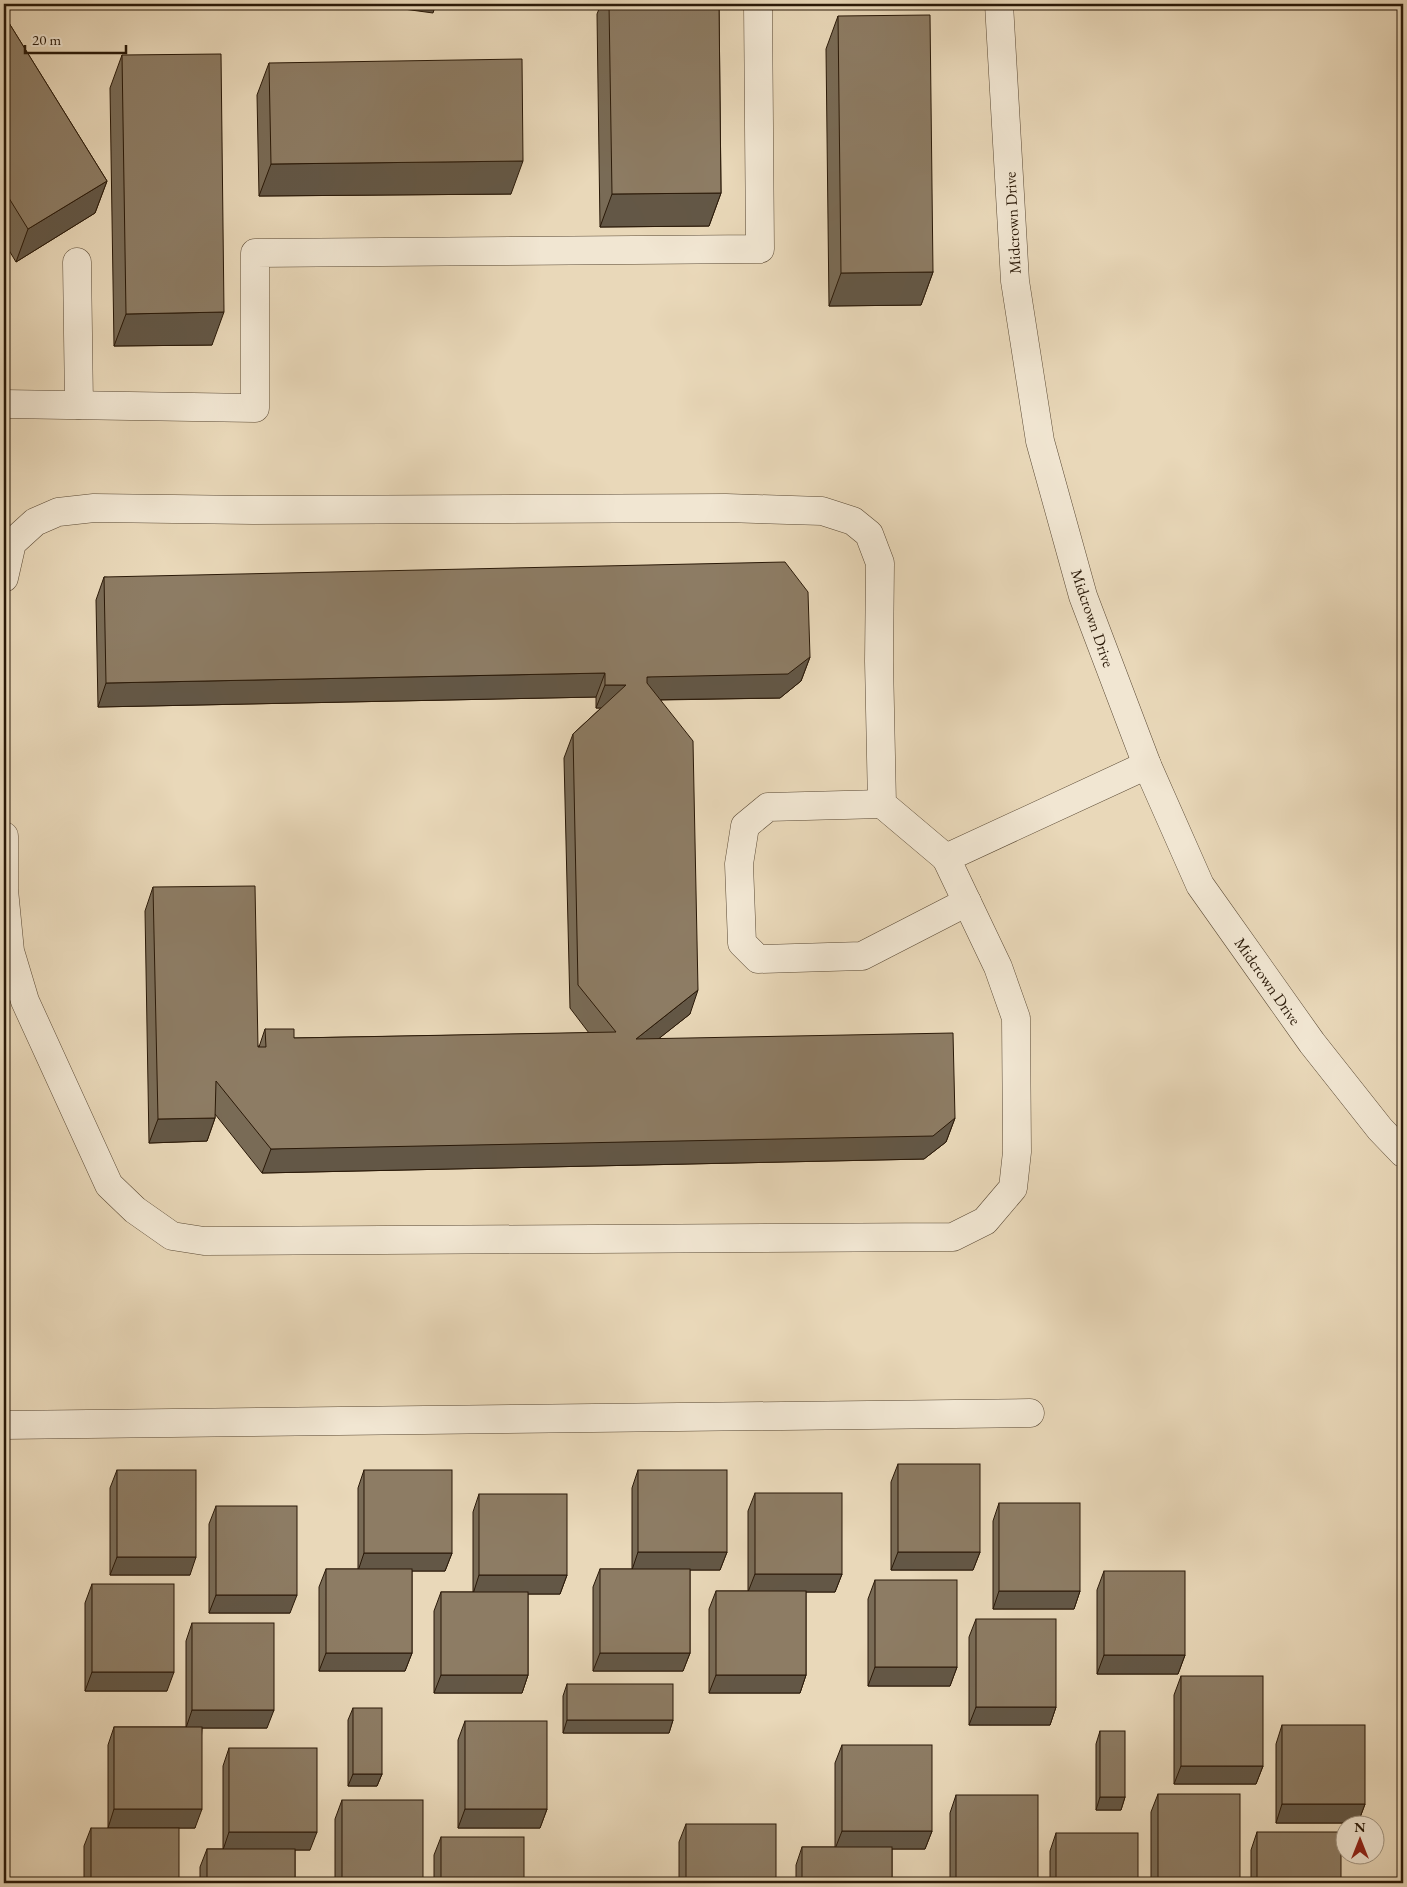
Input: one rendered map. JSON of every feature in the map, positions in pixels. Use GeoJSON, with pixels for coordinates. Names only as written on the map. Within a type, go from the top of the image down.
{"type":"FeatureCollection","features":[{"type":"Feature","properties":{"kind":"street"},"geometry":{"type":"LineString","coordinates":[[4,404],[255,408],[255,253],[760,249],[758,4]]}},
{"type":"Feature","properties":{"kind":"street","name":"Midcrown Drive"},"geometry":{"type":"LineString","coordinates":[[999,4],[1015,281],[1040,440],[1083,596],[1147,765],[1200,885],[1312,1043],[1380,1129],[1403,1153]]}},
{"type":"Feature","properties":{"kind":"street"},"geometry":{"type":"LineString","coordinates":[[77,262],[78,405]]}},
{"type":"Feature","properties":{"kind":"street"},"geometry":{"type":"LineString","coordinates":[[4,578],[12,543],[35,522],[58,512],[94,508],[253,510],[726,508],[822,511],[852,521],[869,534],[880,563],[879,661],[882,804]]}},
{"type":"Feature","properties":{"kind":"street"},"geometry":{"type":"LineString","coordinates":[[946,858],[1147,765]]}},
{"type":"Feature","properties":{"kind":"street"},"geometry":{"type":"LineString","coordinates":[[4,836],[4,890],[12,959],[25,1001],[109,1185],[135,1210],[172,1236],[204,1241],[953,1237],[985,1222],[1013,1188],[1017,1152],[1016,1018],[998,967],[967,902],[946,858],[882,804],[768,807],[745,826],[739,864],[742,943],[758,959],[862,956],[967,902]]}},
{"type":"Feature","properties":{"kind":"street"},"geometry":{"type":"LineString","coordinates":[[4,1424],[1030,1413]]}},
{"type":"Feature","properties":{"kind":"building"},"geometry":{"type":"Polygon","coordinates":[[[609,4],[719,4],[721,193],[612,194],[609,4]]]}},
{"type":"Feature","properties":{"kind":"building"},"geometry":{"type":"Polygon","coordinates":[[[4,15],[107,181],[28,229],[4,190],[4,15]]]}},
{"type":"Feature","properties":{"kind":"building"},"geometry":{"type":"Polygon","coordinates":[[[930,15],[933,272],[841,273],[838,16],[930,15]]]}},
{"type":"Feature","properties":{"kind":"building"},"geometry":{"type":"Polygon","coordinates":[[[221,54],[224,312],[126,314],[122,55],[221,54]]]}},
{"type":"Feature","properties":{"kind":"building"},"geometry":{"type":"Polygon","coordinates":[[[522,59],[523,161],[271,164],[269,63],[522,59]]]}},
{"type":"Feature","properties":{"kind":"building"},"geometry":{"type":"Polygon","coordinates":[[[785,562],[808,592],[810,657],[788,674],[647,677],[647,683],[693,741],[698,990],[636,1039],[953,1033],[955,1118],[933,1136],[271,1149],[216,1081],[215,1118],[158,1119],[153,887],[255,886],[258,1047],[266,1047],[265,1029],[294,1029],[294,1038],[616,1032],[578,985],[573,734],[626,685],[605,685],[605,673],[106,683],[104,577],[785,562]]]}},
{"type":"Feature","properties":{"kind":"building"},"geometry":{"type":"Polygon","coordinates":[[[898,1464],[980,1464],[980,1552],[898,1552],[898,1464]]]}},
{"type":"Feature","properties":{"kind":"building"},"geometry":{"type":"Polygon","coordinates":[[[117,1470],[196,1470],[196,1557],[117,1557],[117,1470]]]}},
{"type":"Feature","properties":{"kind":"building"},"geometry":{"type":"Polygon","coordinates":[[[364,1470],[452,1470],[452,1553],[364,1553],[364,1470]]]}},
{"type":"Feature","properties":{"kind":"building"},"geometry":{"type":"Polygon","coordinates":[[[638,1470],[727,1470],[727,1552],[638,1552],[638,1470]]]}},
{"type":"Feature","properties":{"kind":"building"},"geometry":{"type":"Polygon","coordinates":[[[755,1493],[842,1493],[842,1574],[755,1574],[755,1493]]]}},
{"type":"Feature","properties":{"kind":"building"},"geometry":{"type":"Polygon","coordinates":[[[479,1494],[567,1494],[567,1575],[479,1575],[479,1494]]]}},
{"type":"Feature","properties":{"kind":"building"},"geometry":{"type":"Polygon","coordinates":[[[999,1503],[1080,1503],[1080,1591],[999,1591],[999,1503]]]}},
{"type":"Feature","properties":{"kind":"building"},"geometry":{"type":"Polygon","coordinates":[[[216,1506],[297,1506],[297,1595],[216,1595],[216,1506]]]}},
{"type":"Feature","properties":{"kind":"building"},"geometry":{"type":"Polygon","coordinates":[[[326,1569],[412,1569],[412,1653],[326,1653],[326,1569]]]}},
{"type":"Feature","properties":{"kind":"building"},"geometry":{"type":"Polygon","coordinates":[[[600,1569],[690,1569],[690,1653],[600,1653],[600,1569]]]}},
{"type":"Feature","properties":{"kind":"building"},"geometry":{"type":"Polygon","coordinates":[[[1104,1571],[1185,1571],[1185,1655],[1104,1655],[1104,1571]]]}},
{"type":"Feature","properties":{"kind":"building"},"geometry":{"type":"Polygon","coordinates":[[[875,1580],[957,1580],[957,1667],[875,1667],[875,1580]]]}},
{"type":"Feature","properties":{"kind":"building"},"geometry":{"type":"Polygon","coordinates":[[[92,1584],[174,1584],[174,1672],[92,1672],[92,1584]]]}},
{"type":"Feature","properties":{"kind":"building"},"geometry":{"type":"Polygon","coordinates":[[[716,1591],[806,1591],[806,1675],[716,1675],[716,1591]]]}},
{"type":"Feature","properties":{"kind":"building"},"geometry":{"type":"Polygon","coordinates":[[[441,1592],[528,1592],[528,1675],[441,1675],[441,1592]]]}},
{"type":"Feature","properties":{"kind":"building"},"geometry":{"type":"Polygon","coordinates":[[[976,1619],[1056,1619],[1056,1707],[976,1707],[976,1619]]]}},
{"type":"Feature","properties":{"kind":"building"},"geometry":{"type":"Polygon","coordinates":[[[192,1623],[274,1623],[274,1710],[192,1710],[192,1623]]]}},
{"type":"Feature","properties":{"kind":"building"},"geometry":{"type":"Polygon","coordinates":[[[1181,1676],[1263,1676],[1263,1766],[1181,1766],[1181,1676]]]}},
{"type":"Feature","properties":{"kind":"building"},"geometry":{"type":"Polygon","coordinates":[[[567,1684],[673,1684],[673,1720],[567,1720],[567,1684]]]}},
{"type":"Feature","properties":{"kind":"building"},"geometry":{"type":"Polygon","coordinates":[[[353,1708],[382,1708],[382,1774],[353,1774],[353,1708]]]}},
{"type":"Feature","properties":{"kind":"building"},"geometry":{"type":"Polygon","coordinates":[[[465,1721],[547,1721],[547,1809],[465,1809],[465,1721]]]}},
{"type":"Feature","properties":{"kind":"building"},"geometry":{"type":"Polygon","coordinates":[[[1282,1725],[1365,1725],[1365,1804],[1282,1804],[1282,1725]]]}},
{"type":"Feature","properties":{"kind":"building"},"geometry":{"type":"Polygon","coordinates":[[[114,1727],[202,1727],[202,1809],[114,1809],[114,1727]]]}},
{"type":"Feature","properties":{"kind":"building"},"geometry":{"type":"Polygon","coordinates":[[[1100,1731],[1125,1731],[1125,1797],[1100,1797],[1100,1731]]]}},
{"type":"Feature","properties":{"kind":"building"},"geometry":{"type":"Polygon","coordinates":[[[842,1745],[932,1745],[932,1831],[842,1831],[842,1745]]]}},
{"type":"Feature","properties":{"kind":"building"},"geometry":{"type":"Polygon","coordinates":[[[229,1748],[317,1748],[317,1832],[229,1832],[229,1748]]]}},
{"type":"Feature","properties":{"kind":"building"},"geometry":{"type":"Polygon","coordinates":[[[1158,1794],[1240,1794],[1240,1882],[1158,1882],[1158,1794]]]}},
{"type":"Feature","properties":{"kind":"building"},"geometry":{"type":"Polygon","coordinates":[[[956,1795],[1038,1795],[1038,1883],[956,1883],[956,1795]]]}},
{"type":"Feature","properties":{"kind":"building"},"geometry":{"type":"Polygon","coordinates":[[[342,1800],[423,1800],[423,1883],[342,1883],[342,1800]]]}},
{"type":"Feature","properties":{"kind":"building"},"geometry":{"type":"Polygon","coordinates":[[[686,1824],[776,1824],[776,1883],[686,1883],[686,1824]]]}},
{"type":"Feature","properties":{"kind":"building"},"geometry":{"type":"Polygon","coordinates":[[[91,1828],[179,1828],[179,1883],[91,1883],[91,1828]]]}},
{"type":"Feature","properties":{"kind":"building"},"geometry":{"type":"Polygon","coordinates":[[[1257,1832],[1334,1832],[1334,1864],[1341,1864],[1341,1883],[1257,1883],[1257,1832]]]}},
{"type":"Feature","properties":{"kind":"building"},"geometry":{"type":"Polygon","coordinates":[[[1056,1833],[1138,1833],[1138,1883],[1056,1883],[1056,1833]]]}},
{"type":"Feature","properties":{"kind":"building"},"geometry":{"type":"Polygon","coordinates":[[[441,1837],[524,1837],[524,1883],[441,1883],[441,1837]]]}},
{"type":"Feature","properties":{"kind":"building"},"geometry":{"type":"Polygon","coordinates":[[[802,1847],[892,1847],[892,1883],[802,1883],[802,1847]]]}},
{"type":"Feature","properties":{"kind":"building"},"geometry":{"type":"Polygon","coordinates":[[[207,1849],[295,1849],[295,1883],[207,1883],[207,1849]]]}}]}
